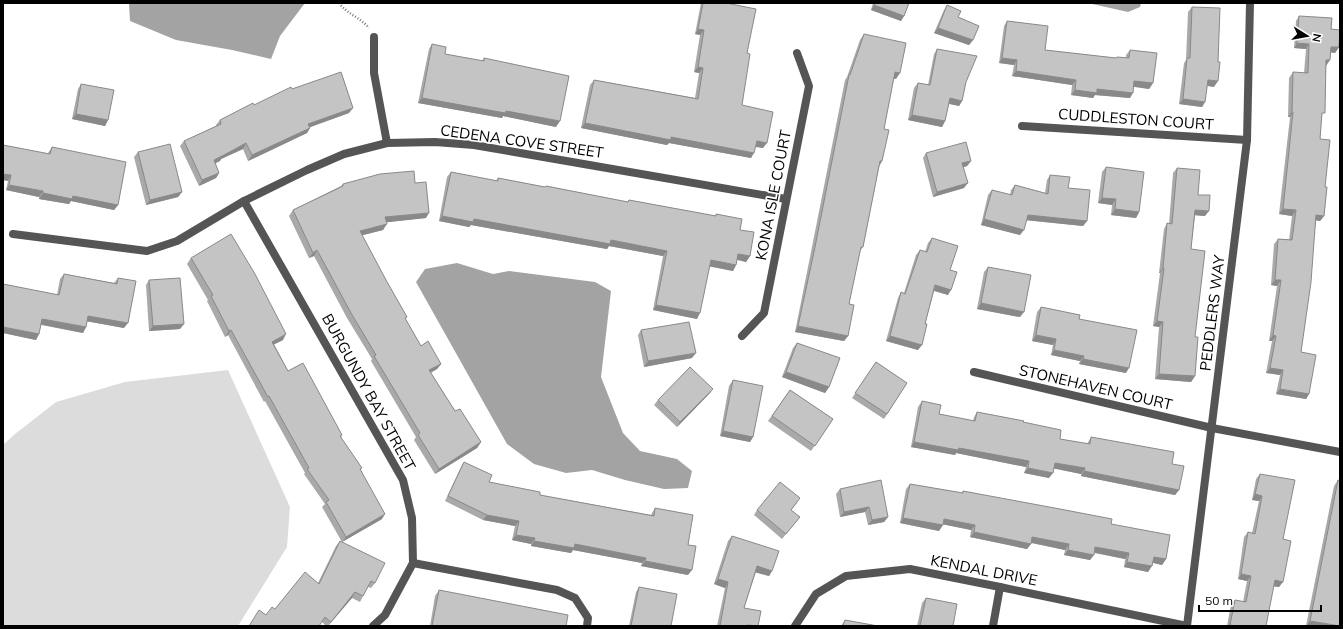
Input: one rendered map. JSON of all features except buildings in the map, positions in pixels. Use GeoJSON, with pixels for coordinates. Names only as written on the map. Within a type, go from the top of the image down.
{"type":"FeatureCollection","features":[{"type":"Feature","properties":{"kind":"street","name":"PEDDLERS WAY"},"geometry":{"type":"LineString","coordinates":[[1187,626],[1247,140],[1250,3]]}},
{"type":"Feature","properties":{"kind":"street"},"geometry":{"type":"LineString","coordinates":[[374,37],[374,73],[387,142]]}},
{"type":"Feature","properties":{"kind":"street","name":"KONA ISLE COURT"},"geometry":{"type":"LineString","coordinates":[[742,336],[764,313],[809,86],[798,53]]}},
{"type":"Feature","properties":{"kind":"street","name":"CUDDLESTON COURT"},"geometry":{"type":"LineString","coordinates":[[1022,126],[1247,140]]}},
{"type":"Feature","properties":{"kind":"street","name":"CEDENA COVE STREET"},"geometry":{"type":"LineString","coordinates":[[12,234],[147,251],[178,242],[244,201],[307,170],[344,154],[387,142],[435,142],[474,145],[786,199]]}},
{"type":"Feature","properties":{"kind":"street","name":"BURGUNDY BAY STREET"},"geometry":{"type":"LineString","coordinates":[[244,201],[403,480],[412,518],[413,563],[385,615],[373,626]]}},
{"type":"Feature","properties":{"kind":"street","name":"STONEHAVEN COURT"},"geometry":{"type":"LineString","coordinates":[[974,372],[1212,428],[1340,452]]}},
{"type":"Feature","properties":{"kind":"street"},"geometry":{"type":"LineString","coordinates":[[413,563],[557,590],[574,598],[588,618],[588,626]]}},
{"type":"Feature","properties":{"kind":"street","name":"KENDAL DRIVE"},"geometry":{"type":"LineString","coordinates":[[795,626],[816,594],[846,576],[910,569],[1187,626]]}},
{"type":"Feature","properties":{"kind":"street"},"geometry":{"type":"LineString","coordinates":[[993,626],[1000,587]]}},
{"type":"Feature","properties":{"kind":"path"},"geometry":{"type":"LineString","coordinates":[[339,3],[348,12],[366,24],[374,37]]}},
{"type":"Feature","properties":{"kind":"shaded area"},"geometry":{"type":"Polygon","coordinates":[[[129,3],[305,3],[280,36],[271,59],[176,40],[130,21],[129,3]]]}},
{"type":"Feature","properties":{"kind":"shaded area"},"geometry":{"type":"Polygon","coordinates":[[[1088,3],[1141,3],[1140,7],[1128,12],[1088,3]]]}},
{"type":"Feature","properties":{"kind":"shaded area"},"geometry":{"type":"Polygon","coordinates":[[[457,263],[493,274],[509,271],[595,282],[611,291],[601,377],[623,433],[640,451],[677,459],[692,471],[688,488],[664,489],[625,480],[592,470],[566,473],[534,464],[507,444],[416,282],[425,269],[457,263]]]}},
{"type":"Feature","properties":{"kind":"shaded area"},"geometry":{"type":"Polygon","coordinates":[[[228,370],[290,507],[287,547],[238,626],[3,626],[3,445],[56,402],[125,382],[228,370]]]}}]}
